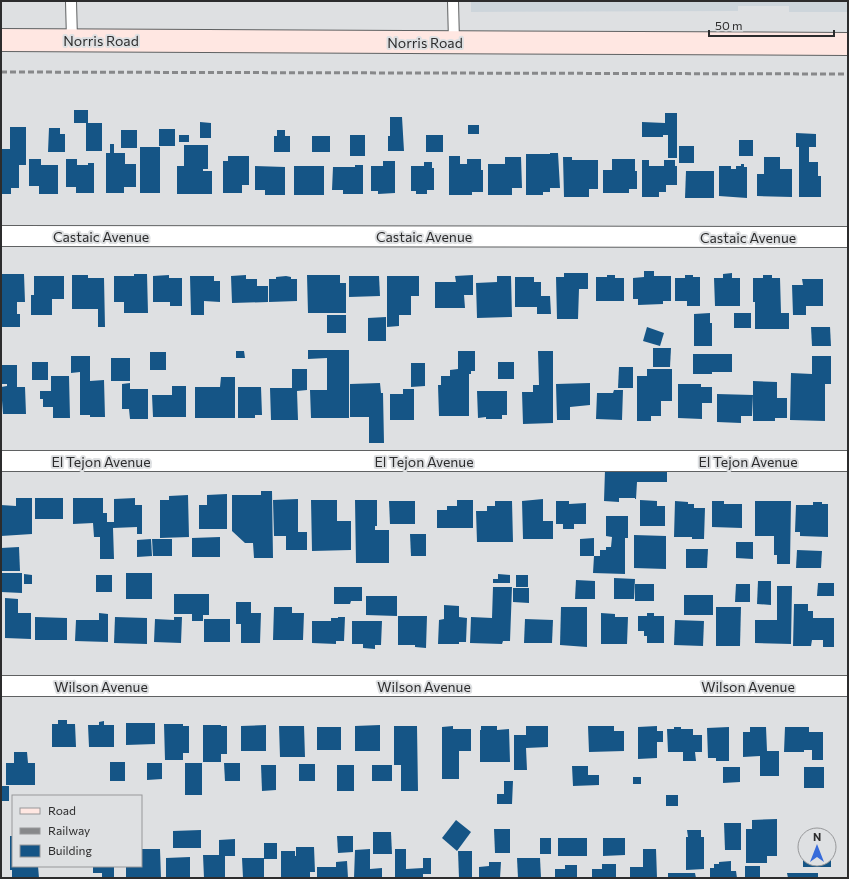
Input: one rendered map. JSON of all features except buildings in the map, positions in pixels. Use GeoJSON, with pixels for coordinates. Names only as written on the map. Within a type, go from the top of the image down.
{"type":"FeatureCollection","features":[{"type":"Feature","properties":{"kind":"street","name":"Norris Road"},"geometry":{"type":"LineString","coordinates":[[1,40],[848,44]]}},
{"type":"Feature","properties":{"kind":"street","name":"Castaic Avenue"},"geometry":{"type":"LineString","coordinates":[[1,236],[848,237]]}},
{"type":"Feature","properties":{"kind":"street","name":"El Tejon Avenue"},"geometry":{"type":"LineString","coordinates":[[1,461],[848,461]]}},
{"type":"Feature","properties":{"kind":"street","name":"Wilson Avenue"},"geometry":{"type":"LineString","coordinates":[[1,686],[848,686]]}},
{"type":"Feature","properties":{"kind":"lane"},"geometry":{"type":"LineString","coordinates":[[71,1],[72,40]]}},
{"type":"Feature","properties":{"kind":"lane"},"geometry":{"type":"LineString","coordinates":[[453,1],[454,42]]}},
{"type":"Feature","properties":{"kind":"shaded area"},"geometry":{"type":"Polygon","coordinates":[[[471,1],[848,1],[848,12],[789,12],[789,6],[738,6],[738,11],[471,12],[471,1]]]}},
{"type":"Feature","properties":{"kind":"railway"},"geometry":{"type":"LineString","coordinates":[[1,72],[848,74]]}}]}
